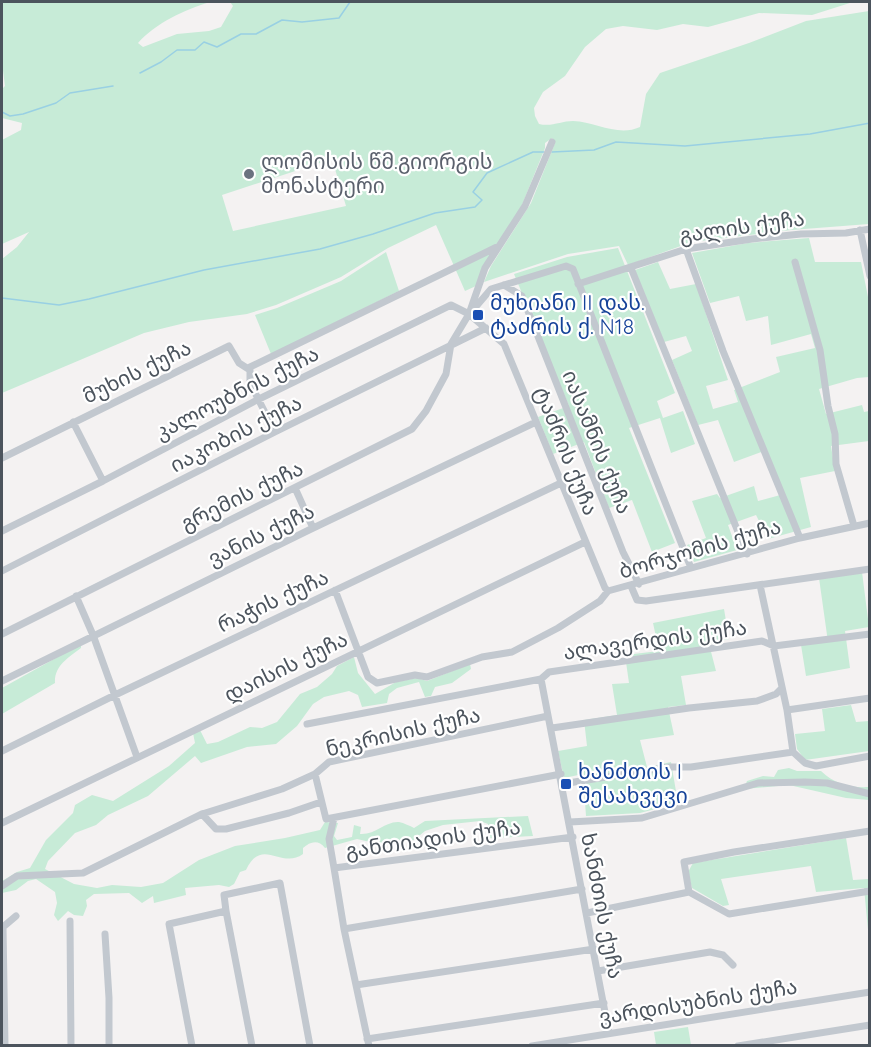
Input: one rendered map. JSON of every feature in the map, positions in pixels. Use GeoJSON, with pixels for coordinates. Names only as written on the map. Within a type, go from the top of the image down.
{"type":"FeatureCollection","features":[{"type":"Feature","properties":{"kind":"street"},"geometry":{"type":"LineString","coordinates":[[451,345],[469,314],[485,268],[525,206],[552,142]]}},
{"type":"Feature","properties":{"kind":"street","name":"გალის ქუჩა"},"geometry":{"type":"LineString","coordinates":[[578,284],[686,249],[753,239],[801,234],[846,233],[870,229]]}},
{"type":"Feature","properties":{"kind":"street"},"geometry":{"type":"LineString","coordinates":[[860,230],[870,236]]}},
{"type":"Feature","properties":{"kind":"street"},"geometry":{"type":"LineString","coordinates":[[860,230],[870,276]]}},
{"type":"Feature","properties":{"kind":"street"},"geometry":{"type":"LineString","coordinates":[[248,368],[499,246]]}},
{"type":"Feature","properties":{"kind":"street"},"geometry":{"type":"LineString","coordinates":[[686,249],[723,351],[800,538]]}},
{"type":"Feature","properties":{"kind":"street"},"geometry":{"type":"LineString","coordinates":[[795,262],[819,350],[835,434],[837,464],[854,526]]}},
{"type":"Feature","properties":{"kind":"street"},"geometry":{"type":"LineString","coordinates":[[469,314],[491,289],[566,266],[573,269],[691,568]]}},
{"type":"Feature","properties":{"kind":"street"},"geometry":{"type":"LineString","coordinates":[[632,268],[747,554]]}},
{"type":"Feature","properties":{"kind":"street","name":"იასამნის ქუჩა"},"geometry":{"type":"LineString","coordinates":[[504,285],[522,296],[623,552],[639,584]]}},
{"type":"Feature","properties":{"kind":"street","name":"კალოუბნის ქუჩა"},"geometry":{"type":"LineString","coordinates":[[2,531],[258,400],[451,305],[469,314],[486,328]]}},
{"type":"Feature","properties":{"kind":"street","name":"იაკობის ქუჩა"},"geometry":{"type":"LineString","coordinates":[[2,571],[274,432],[486,328]]}},
{"type":"Feature","properties":{"kind":"street","name":"ტაძრის ქუჩა"},"geometry":{"type":"LineString","coordinates":[[486,328],[504,344],[585,542],[608,591]]}},
{"type":"Feature","properties":{"kind":"street","name":"გრემის ქუჩა"},"geometry":{"type":"LineString","coordinates":[[2,634],[412,429],[426,411],[446,374],[451,345]]}},
{"type":"Feature","properties":{"kind":"street","name":"მუხის ქუჩა"},"geometry":{"type":"LineString","coordinates":[[2,458],[229,346],[239,363],[250,370],[250,383],[274,432]]}},
{"type":"Feature","properties":{"kind":"street"},"geometry":{"type":"LineString","coordinates":[[73,422],[103,481]]}},
{"type":"Feature","properties":{"kind":"street","name":"ვანის ქუჩა"},"geometry":{"type":"LineString","coordinates":[[2,681],[536,422]]}},
{"type":"Feature","properties":{"kind":"street","name":"რაჭის ქუჩა"},"geometry":{"type":"LineString","coordinates":[[2,751],[561,483]]}},
{"type":"Feature","properties":{"kind":"street"},"geometry":{"type":"LineString","coordinates":[[295,488],[314,528]]}},
{"type":"Feature","properties":{"kind":"street","name":"ბორჯომის ქუჩა"},"geometry":{"type":"LineString","coordinates":[[335,590],[369,677],[377,683],[415,675],[427,677],[482,657],[512,652],[558,628],[600,601],[608,591],[800,538],[870,523]]}},
{"type":"Feature","properties":{"kind":"street","name":"დაისის ქუჩა"},"geometry":{"type":"LineString","coordinates":[[2,823],[585,542]]}},
{"type":"Feature","properties":{"kind":"street"},"geometry":{"type":"LineString","coordinates":[[631,586],[637,600],[646,601],[870,569]]}},
{"type":"Feature","properties":{"kind":"street"},"geometry":{"type":"LineString","coordinates":[[760,585],[787,710],[793,752],[805,763],[816,766],[870,756]]}},
{"type":"Feature","properties":{"kind":"street"},"geometry":{"type":"LineString","coordinates":[[76,596],[93,635],[137,757]]}},
{"type":"Feature","properties":{"kind":"street","name":"ალავერდის ქუჩა"},"geometry":{"type":"LineString","coordinates":[[308,724],[541,679],[549,672],[762,641],[774,646],[870,634]]}},
{"type":"Feature","properties":{"kind":"street","name":"ხანძთის ქუჩა"},"geometry":{"type":"LineString","coordinates":[[541,679],[609,1032]]}},
{"type":"Feature","properties":{"kind":"street"},"geometry":{"type":"LineString","coordinates":[[552,728],[689,708],[757,701],[776,694],[781,689]]}},
{"type":"Feature","properties":{"kind":"street"},"geometry":{"type":"LineString","coordinates":[[787,710],[870,698]]}},
{"type":"Feature","properties":{"kind":"street","name":"ნეკრისის ქუჩა"},"geometry":{"type":"LineString","coordinates":[[2,886],[17,876],[83,873],[202,814],[282,789],[315,774],[329,762],[548,716]]}},
{"type":"Feature","properties":{"kind":"street"},"geometry":{"type":"LineString","coordinates":[[562,784],[669,767],[691,767],[793,752]]}},
{"type":"Feature","properties":{"kind":"street"},"geometry":{"type":"LineString","coordinates":[[315,774],[326,819],[561,774]]}},
{"type":"Feature","properties":{"kind":"street"},"geometry":{"type":"LineString","coordinates":[[570,822],[642,818],[758,783],[827,783],[862,794],[870,794]]}},
{"type":"Feature","properties":{"kind":"street"},"geometry":{"type":"LineString","coordinates":[[202,814],[216,829],[226,830],[321,802]]}},
{"type":"Feature","properties":{"kind":"street"},"geometry":{"type":"LineString","coordinates":[[334,818],[329,839],[334,868]]}},
{"type":"Feature","properties":{"kind":"street"},"geometry":{"type":"LineString","coordinates":[[688,892],[684,862],[870,831]]}},
{"type":"Feature","properties":{"kind":"street","name":"განთიადის ქუჩა"},"geometry":{"type":"LineString","coordinates":[[368,1042],[344,929],[334,868],[573,837]]}},
{"type":"Feature","properties":{"kind":"street"},"geometry":{"type":"LineString","coordinates":[[252,1046],[224,895],[280,883],[310,1046]]}},
{"type":"Feature","properties":{"kind":"street"},"geometry":{"type":"LineString","coordinates":[[344,929],[582,889]]}},
{"type":"Feature","properties":{"kind":"street"},"geometry":{"type":"LineString","coordinates":[[587,913],[688,892],[729,914],[870,891]]}},
{"type":"Feature","properties":{"kind":"street"},"geometry":{"type":"LineString","coordinates":[[192,1046],[169,924],[226,911]]}},
{"type":"Feature","properties":{"kind":"street"},"geometry":{"type":"LineString","coordinates":[[5,1046],[3,927],[16,916]]}},
{"type":"Feature","properties":{"kind":"street"},"geometry":{"type":"LineString","coordinates":[[70,921],[71,1046]]}},
{"type":"Feature","properties":{"kind":"street"},"geometry":{"type":"LineString","coordinates":[[105,934],[109,1046]]}},
{"type":"Feature","properties":{"kind":"street"},"geometry":{"type":"LineString","coordinates":[[356,985],[594,949]]}},
{"type":"Feature","properties":{"kind":"street"},"geometry":{"type":"LineString","coordinates":[[598,971],[710,952],[723,955],[733,965]]}},
{"type":"Feature","properties":{"kind":"street","name":"ვარდისუბნის ქუჩა"},"geometry":{"type":"LineString","coordinates":[[532,1046],[870,992]]}},
{"type":"Feature","properties":{"kind":"street"},"geometry":{"type":"LineString","coordinates":[[368,1042],[604,1003]]}},
{"type":"Feature","properties":{"kind":"street"},"geometry":{"type":"LineString","coordinates":[[738,1046],[870,1025]]}},
{"type":"Feature","properties":{"kind":"green space"},"geometry":{"type":"Polygon","coordinates":[[[2,2],[210,2],[162,23],[138,43],[143,47],[177,34],[209,31],[221,27],[233,6],[230,2],[853,2],[812,15],[759,13],[708,27],[683,24],[657,30],[623,26],[606,29],[585,47],[565,76],[543,92],[534,108],[539,124],[573,121],[615,130],[632,130],[640,127],[646,94],[660,73],[806,21],[869,11],[869,224],[791,230],[692,242],[628,265],[619,246],[568,254],[484,282],[491,266],[531,203],[555,143],[552,138],[545,143],[522,205],[476,286],[465,291],[436,225],[388,248],[341,277],[276,305],[247,314],[189,322],[144,333],[2,393],[2,259],[17,247],[29,232],[2,244],[2,140],[21,130],[22,123],[2,118],[2,89],[5,86],[2,63],[2,2]],[[332,159],[222,195],[233,231],[346,206],[332,159]]]}},
{"type":"Feature","properties":{"kind":"green space"},"geometry":{"type":"Polygon","coordinates":[[[809,238],[815,262],[861,262],[869,302],[869,377],[857,378],[819,389],[826,414],[862,405],[864,412],[869,411],[869,441],[831,446],[835,471],[800,478],[811,527],[768,539],[756,515],[728,525],[737,550],[694,562],[687,545],[706,538],[692,501],[717,494],[720,498],[754,486],[758,501],[784,494],[767,450],[734,462],[718,420],[698,425],[672,360],[692,351],[686,336],[664,342],[635,270],[658,262],[670,289],[696,284],[728,380],[706,386],[713,409],[738,402],[734,390],[780,372],[776,357],[815,348],[811,334],[771,345],[768,316],[746,321],[739,296],[710,303],[692,253],[748,243],[809,238]]]}},
{"type":"Feature","properties":{"kind":"green space"},"geometry":{"type":"Polygon","coordinates":[[[618,248],[675,393],[657,401],[663,418],[683,411],[695,444],[671,453],[660,418],[629,428],[675,543],[652,552],[632,500],[609,508],[584,442],[553,454],[538,417],[569,406],[514,274],[567,257],[618,248]]]}},
{"type":"Feature","properties":{"kind":"green space"},"geometry":{"type":"Polygon","coordinates":[[[386,252],[399,291],[271,354],[255,315],[341,281],[386,252]]]}},
{"type":"Feature","properties":{"kind":"green space"},"geometry":{"type":"Polygon","coordinates":[[[862,572],[869,627],[845,631],[850,668],[806,676],[801,645],[828,642],[819,578],[862,572]]]}},
{"type":"Feature","properties":{"kind":"green space"},"geometry":{"type":"Polygon","coordinates":[[[724,609],[729,639],[709,644],[716,671],[681,676],[686,705],[668,707],[674,735],[640,740],[647,767],[671,762],[678,803],[640,813],[586,816],[583,774],[564,778],[558,751],[587,746],[584,720],[617,715],[612,684],[629,683],[625,655],[659,651],[653,623],[724,609]]]}},
{"type":"Feature","properties":{"kind":"green space"},"geometry":{"type":"Polygon","coordinates":[[[81,644],[81,648],[59,667],[55,683],[2,714],[2,688],[81,644]]]}},
{"type":"Feature","properties":{"kind":"green space"},"geometry":{"type":"Polygon","coordinates":[[[354,657],[358,673],[375,694],[396,682],[417,678],[427,681],[470,664],[471,669],[452,683],[435,687],[431,696],[425,697],[419,682],[397,688],[389,694],[387,703],[362,707],[358,695],[349,691],[324,697],[313,704],[297,726],[276,744],[247,747],[201,763],[195,756],[148,796],[108,815],[96,825],[75,833],[48,861],[45,869],[74,884],[97,888],[112,885],[141,887],[163,883],[199,860],[235,846],[320,830],[325,822],[338,823],[334,836],[337,840],[352,837],[354,825],[361,827],[360,834],[366,834],[394,822],[401,822],[414,828],[425,821],[528,816],[533,836],[490,838],[488,824],[480,821],[443,825],[425,831],[414,840],[379,844],[357,839],[325,848],[320,843],[314,842],[303,848],[303,854],[295,858],[259,855],[252,860],[246,870],[240,872],[234,884],[229,887],[219,885],[185,888],[186,895],[154,903],[153,896],[142,903],[129,893],[94,894],[86,900],[87,906],[83,916],[74,915],[68,911],[58,921],[54,915],[57,903],[55,892],[36,879],[28,881],[16,890],[2,893],[2,881],[17,872],[30,868],[46,840],[73,813],[75,805],[92,795],[113,801],[169,766],[195,743],[193,733],[200,730],[207,744],[218,742],[250,727],[262,728],[277,722],[300,694],[317,687],[332,674],[337,666],[354,657]]]}},
{"type":"Feature","properties":{"kind":"green space"},"geometry":{"type":"Polygon","coordinates":[[[851,705],[856,722],[869,721],[869,751],[805,760],[797,749],[795,734],[825,731],[822,709],[851,705]]]}},
{"type":"Feature","properties":{"kind":"green space"},"geometry":{"type":"Polygon","coordinates":[[[789,768],[797,771],[821,771],[831,779],[843,784],[869,787],[869,800],[846,798],[789,785],[744,789],[747,781],[763,776],[774,777],[778,770],[789,768]]]}},
{"type":"Feature","properties":{"kind":"green space"},"geometry":{"type":"Polygon","coordinates":[[[846,838],[853,880],[869,879],[869,940],[864,888],[816,892],[811,866],[721,879],[729,905],[723,906],[692,888],[688,872],[693,863],[846,838]]]}},
{"type":"Feature","properties":{"kind":"green space"},"geometry":{"type":"Polygon","coordinates":[[[688,1027],[691,1045],[656,1045],[654,1032],[688,1027]]]}},
{"type":"Feature","properties":{"kind":"waterway"},"geometry":{"type":"LineString","coordinates":[[140,73],[177,50],[195,50],[204,42],[217,47],[241,34],[256,34],[282,20],[302,22],[339,18],[350,2]]}},
{"type":"Feature","properties":{"kind":"waterway"},"geometry":{"type":"LineString","coordinates":[[2,112],[10,116],[23,114],[56,103],[70,93],[113,86]]}},
{"type":"Feature","properties":{"kind":"waterway"},"geometry":{"type":"LineString","coordinates":[[552,152],[594,150],[616,142],[685,146],[810,134],[870,123]]}},
{"type":"Feature","properties":{"kind":"waterway"},"geometry":{"type":"LineString","coordinates":[[2,298],[59,305],[204,270],[320,249],[435,213],[475,207],[482,200],[473,192],[487,173],[533,152],[544,152]]}},
{"type":"Feature","properties":{"kind":"place","name":"ლომისის წმ.გიორგის მონასტერი"},"geometry":{"type":"Point","coordinates":[249,174]}},
{"type":"Feature","properties":{"kind":"place","name":"მუხიანი II დას. ტაძრის ქ. N18"},"geometry":{"type":"Point","coordinates":[478,315]}},
{"type":"Feature","properties":{"kind":"place","name":"ხანძთის I შესახვევი"},"geometry":{"type":"Point","coordinates":[566,784]}}]}
